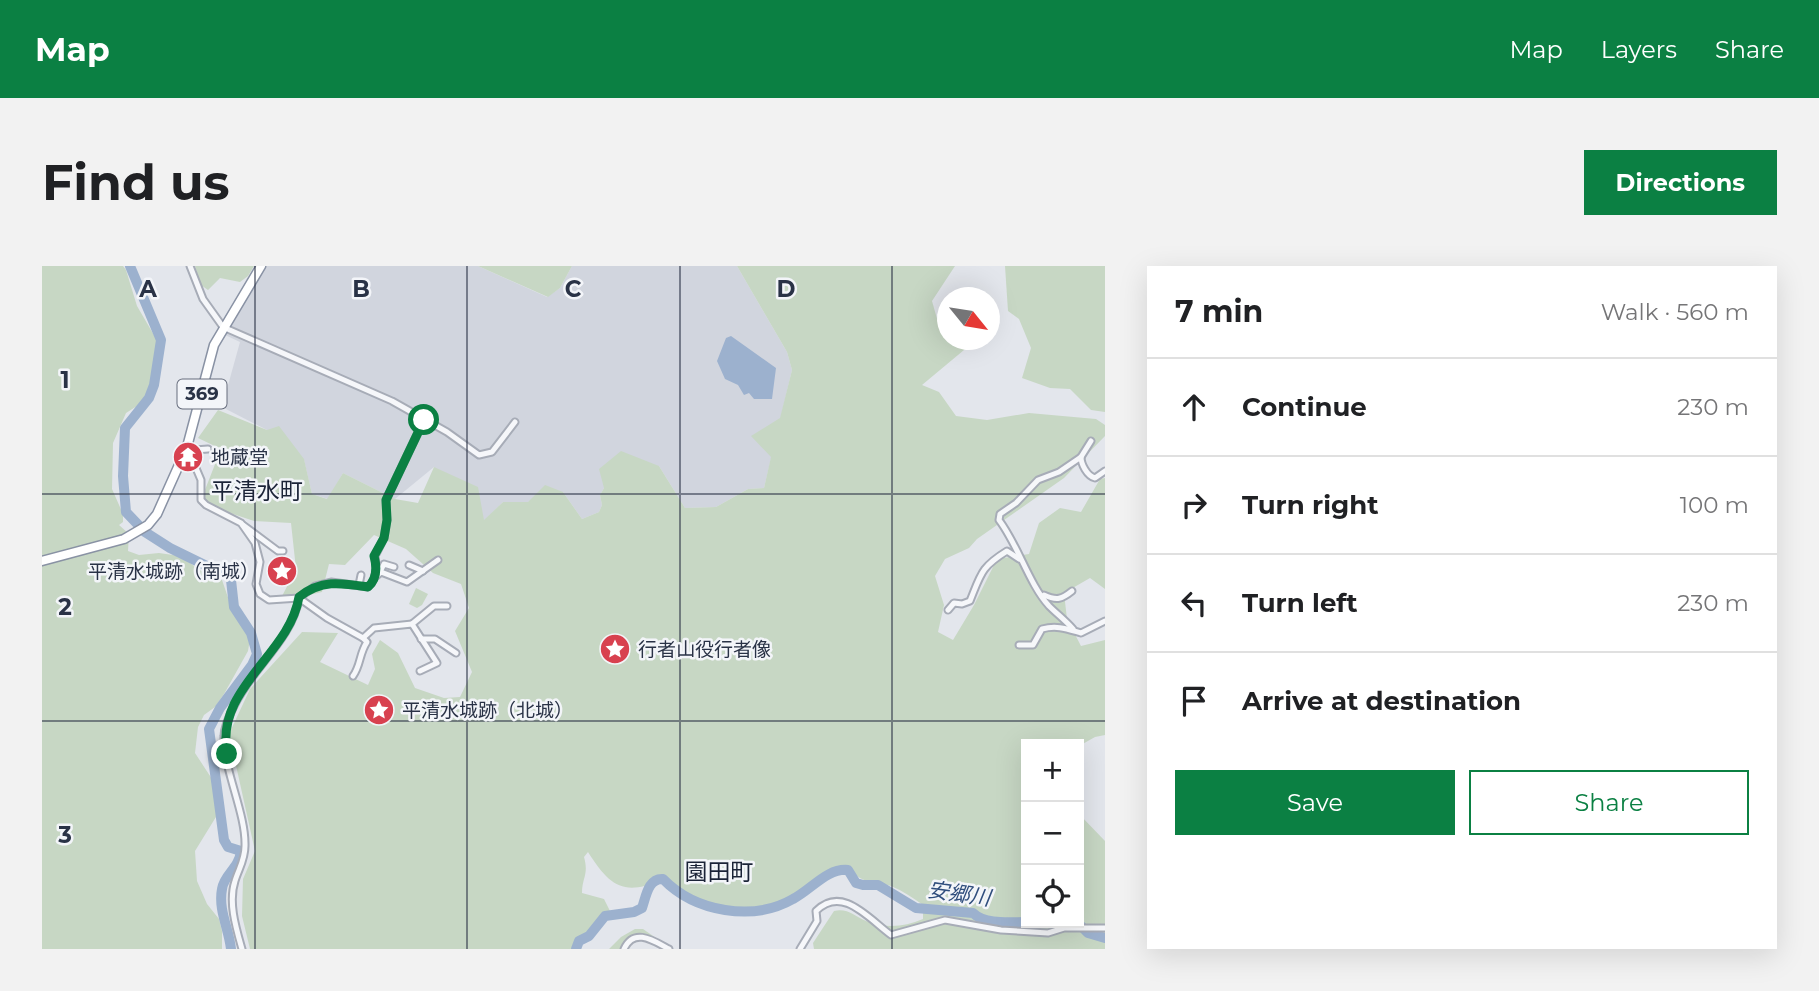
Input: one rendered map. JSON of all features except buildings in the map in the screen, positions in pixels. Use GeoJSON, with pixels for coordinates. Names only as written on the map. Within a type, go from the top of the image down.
{"type":"FeatureCollection","features":[{"type":"Feature","properties":{"kind":"highway","name":"369"},"geometry":{"type":"LineString","coordinates":[[42,561],[125,538],[148,525],[166,500],[187,447],[214,345],[261,266]]}},
{"type":"Feature","properties":{"kind":"street"},"geometry":{"type":"LineString","coordinates":[[190,266],[203,299],[223,327],[392,401],[447,432],[479,455],[492,452],[515,422]]}},
{"type":"Feature","properties":{"kind":"street"},"geometry":{"type":"LineString","coordinates":[[377,575],[374,556],[382,543],[386,526],[386,500],[424,420]]}},
{"type":"Feature","properties":{"kind":"street"},"geometry":{"type":"LineString","coordinates":[[1073,629],[1050,606],[999,520],[1000,514],[1016,503],[1038,480],[1059,472],[1081,457],[1091,441]]}},
{"type":"Feature","properties":{"kind":"street"},"geometry":{"type":"LineString","coordinates":[[187,447],[195,450],[208,449]]}},
{"type":"Feature","properties":{"kind":"street"},"geometry":{"type":"LineString","coordinates":[[187,447],[201,480],[201,499],[206,505],[241,523],[278,551],[284,551]]}},
{"type":"Feature","properties":{"kind":"street"},"geometry":{"type":"LineString","coordinates":[[1081,457],[1081,462],[1091,477],[1095,478],[1105,471]]}},
{"type":"Feature","properties":{"kind":"street"},"geometry":{"type":"LineString","coordinates":[[241,523],[255,543],[260,562],[256,584],[260,594],[269,600],[299,597],[315,586],[331,582],[368,587],[384,565],[394,567]]}},
{"type":"Feature","properties":{"kind":"street"},"geometry":{"type":"LineString","coordinates":[[948,610],[954,603],[970,601],[981,574],[1007,551],[1024,563]]}},
{"type":"Feature","properties":{"kind":"street"},"geometry":{"type":"LineString","coordinates":[[377,575],[388,573],[407,582],[438,560]]}},
{"type":"Feature","properties":{"kind":"street"},"geometry":{"type":"LineString","coordinates":[[409,565],[423,571]]}},
{"type":"Feature","properties":{"kind":"street"},"geometry":{"type":"LineString","coordinates":[[359,585],[361,575]]}},
{"type":"Feature","properties":{"kind":"street"},"geometry":{"type":"LineString","coordinates":[[1043,595],[1062,599],[1072,591]]}},
{"type":"Feature","properties":{"kind":"street"},"geometry":{"type":"LineString","coordinates":[[299,597],[367,642],[359,655],[358,669],[353,676]]}},
{"type":"Feature","properties":{"kind":"street"},"geometry":{"type":"LineString","coordinates":[[242,949],[233,906],[233,892],[234,881],[244,862],[245,837],[224,735],[234,705],[249,680],[282,637],[297,611],[299,597]]}},
{"type":"Feature","properties":{"kind":"street"},"geometry":{"type":"LineString","coordinates":[[363,638],[374,628],[412,624],[434,606],[447,606]]}},
{"type":"Feature","properties":{"kind":"street"},"geometry":{"type":"LineString","coordinates":[[1019,645],[1033,646],[1042,629],[1059,627],[1081,633],[1105,621]]}},
{"type":"Feature","properties":{"kind":"street"},"geometry":{"type":"LineString","coordinates":[[412,624],[437,663],[420,671]]}},
{"type":"Feature","properties":{"kind":"street"},"geometry":{"type":"LineString","coordinates":[[421,639],[435,639],[456,653]]}},
{"type":"Feature","properties":{"kind":"street"},"geometry":{"type":"LineString","coordinates":[[800,949],[817,921],[816,911],[825,903],[839,900],[850,904],[891,935],[945,920],[1037,933],[1064,928],[1105,928]]}},
{"type":"Feature","properties":{"kind":"street"},"geometry":{"type":"LineString","coordinates":[[624,949],[626,943],[635,937],[643,936],[669,949]]}},
{"type":"Feature","properties":{"kind":"shaded area"},"geometry":{"type":"Polygon","coordinates":[[[266,266],[478,266],[547,297],[560,288],[572,266],[737,266],[787,352],[792,370],[764,488],[748,489],[716,507],[685,508],[659,466],[604,488],[600,495],[602,505],[599,512],[582,519],[563,492],[528,502],[503,502],[484,521],[434,467],[395,499],[343,473],[328,499],[312,494],[304,460],[267,430],[222,407],[240,342],[225,335],[266,266]]]}},
{"type":"Feature","properties":{"kind":"green space"},"geometry":{"type":"Polygon","coordinates":[[[42,266],[123,266],[126,270],[137,306],[158,342],[145,397],[126,413],[113,443],[112,489],[123,514],[123,522],[119,525],[129,534],[128,551],[139,555],[159,553],[180,556],[207,575],[222,580],[234,615],[250,639],[248,651],[224,694],[215,707],[204,715],[198,727],[195,753],[212,779],[219,812],[195,851],[197,881],[207,904],[219,919],[222,949],[42,949],[42,266]]]}},
{"type":"Feature","properties":{"kind":"green space"},"geometry":{"type":"Polygon","coordinates":[[[195,266],[254,266],[240,282],[220,278],[208,290],[201,285],[195,266]]]}},
{"type":"Feature","properties":{"kind":"green space"},"geometry":{"type":"Polygon","coordinates":[[[478,266],[572,266],[560,288],[548,297],[478,266]]]}},
{"type":"Feature","properties":{"kind":"green space"},"geometry":{"type":"Polygon","coordinates":[[[737,266],[955,266],[941,287],[937,287],[937,293],[932,301],[937,319],[937,350],[964,350],[922,385],[939,392],[956,416],[987,420],[1029,413],[1096,419],[1105,425],[1105,436],[1064,478],[977,539],[969,548],[945,559],[935,576],[944,605],[938,632],[953,640],[997,559],[1029,554],[1039,523],[1060,508],[1081,512],[1100,479],[1105,478],[1105,589],[1090,578],[1064,593],[1067,619],[1081,646],[1105,640],[1105,735],[1084,743],[1084,739],[1021,739],[1021,928],[1084,928],[1084,819],[1105,841],[1105,949],[814,949],[813,943],[834,911],[847,912],[873,924],[895,926],[923,919],[923,905],[904,892],[867,881],[843,866],[828,871],[788,899],[770,906],[733,908],[697,898],[661,880],[637,887],[618,885],[603,873],[588,852],[584,857],[586,868],[582,893],[604,899],[610,911],[591,927],[580,949],[250,949],[242,916],[243,879],[255,851],[229,734],[250,689],[302,632],[338,633],[320,662],[368,685],[375,669],[372,654],[380,640],[398,653],[415,688],[444,698],[460,697],[472,672],[455,631],[469,608],[461,584],[433,573],[406,549],[374,535],[345,565],[329,564],[322,592],[279,602],[296,569],[291,523],[254,521],[206,505],[201,500],[221,449],[198,438],[218,410],[267,430],[279,426],[304,459],[312,494],[327,499],[343,473],[395,499],[418,503],[434,467],[478,487],[484,520],[503,502],[528,502],[545,485],[563,492],[582,519],[599,512],[602,505],[600,495],[604,488],[599,469],[621,451],[659,466],[685,508],[716,507],[748,489],[764,488],[771,457],[751,436],[780,418],[792,370],[787,352],[737,266]]]}},
{"type":"Feature","properties":{"kind":"green space"},"geometry":{"type":"Polygon","coordinates":[[[1005,266],[1105,266],[1105,412],[1091,410],[1070,389],[1050,388],[1022,378],[1031,348],[1019,319],[1008,311],[1005,266]]]}},
{"type":"Feature","properties":{"kind":"green space"},"geometry":{"type":"Polygon","coordinates":[[[416,588],[428,594],[417,608],[409,604],[416,588]]]}},
{"type":"Feature","properties":{"kind":"green space"},"geometry":{"type":"Polygon","coordinates":[[[635,929],[643,929],[656,938],[636,935],[628,939],[620,949],[609,949],[621,937],[635,929]]]}},
{"type":"Feature","properties":{"kind":"water"},"geometry":{"type":"Polygon","coordinates":[[[731,336],[776,368],[772,399],[754,399],[749,393],[744,395],[738,385],[725,379],[717,361],[726,338],[731,336]]]}},
{"type":"Feature","properties":{"kind":"waterway","name":"安郷川"},"geometry":{"type":"LineString","coordinates":[[130,266],[161,340],[154,385],[149,398],[125,428],[123,476],[126,512],[145,532],[170,548],[217,571],[227,573],[231,580],[234,607],[251,633],[257,654],[209,729],[224,840],[228,847],[241,851],[223,884],[221,897],[231,949]]}},
{"type":"Feature","properties":{"kind":"waterway","name":"安郷川"},"geometry":{"type":"LineString","coordinates":[[576,949],[579,941],[589,936],[605,916],[634,912],[642,908],[651,885],[663,879],[676,890],[708,906],[743,911],[777,906],[800,895],[833,872],[848,870],[856,883],[878,885],[916,908],[973,913],[991,921],[1021,922]]}},
{"type":"Feature","properties":{"kind":"waterway","name":"安郷川"},"geometry":{"type":"LineString","coordinates":[[1083,928],[1088,933],[1105,938]]}},
{"type":"Feature","properties":{"kind":"place","name":"地蔵堂"},"geometry":{"type":"Point","coordinates":[188,457]}},
{"type":"Feature","properties":{"kind":"place","name":"平清水城跡（南城）"},"geometry":{"type":"Point","coordinates":[282,571]}},
{"type":"Feature","properties":{"kind":"place","name":"行者山役行者像"},"geometry":{"type":"Point","coordinates":[615,649]}},
{"type":"Feature","properties":{"kind":"place","name":"平清水城跡（北城）"},"geometry":{"type":"Point","coordinates":[379,710]}},
{"type":"Feature","properties":{"kind":"district","name":"平清水町"},"geometry":{"type":"Point","coordinates":[257,491]}},
{"type":"Feature","properties":{"kind":"district","name":"園田町"},"geometry":{"type":"Point","coordinates":[719,872]}},
{"type":"Feature","properties":{"kind":"route"},"geometry":{"type":"LineString","coordinates":[[227,754],[224,735],[234,705],[249,680],[282,637],[297,611],[299,597],[315,586],[331,582],[368,587],[372,583],[377,564],[374,556],[384,538],[386,500],[424,420]]}}]}
